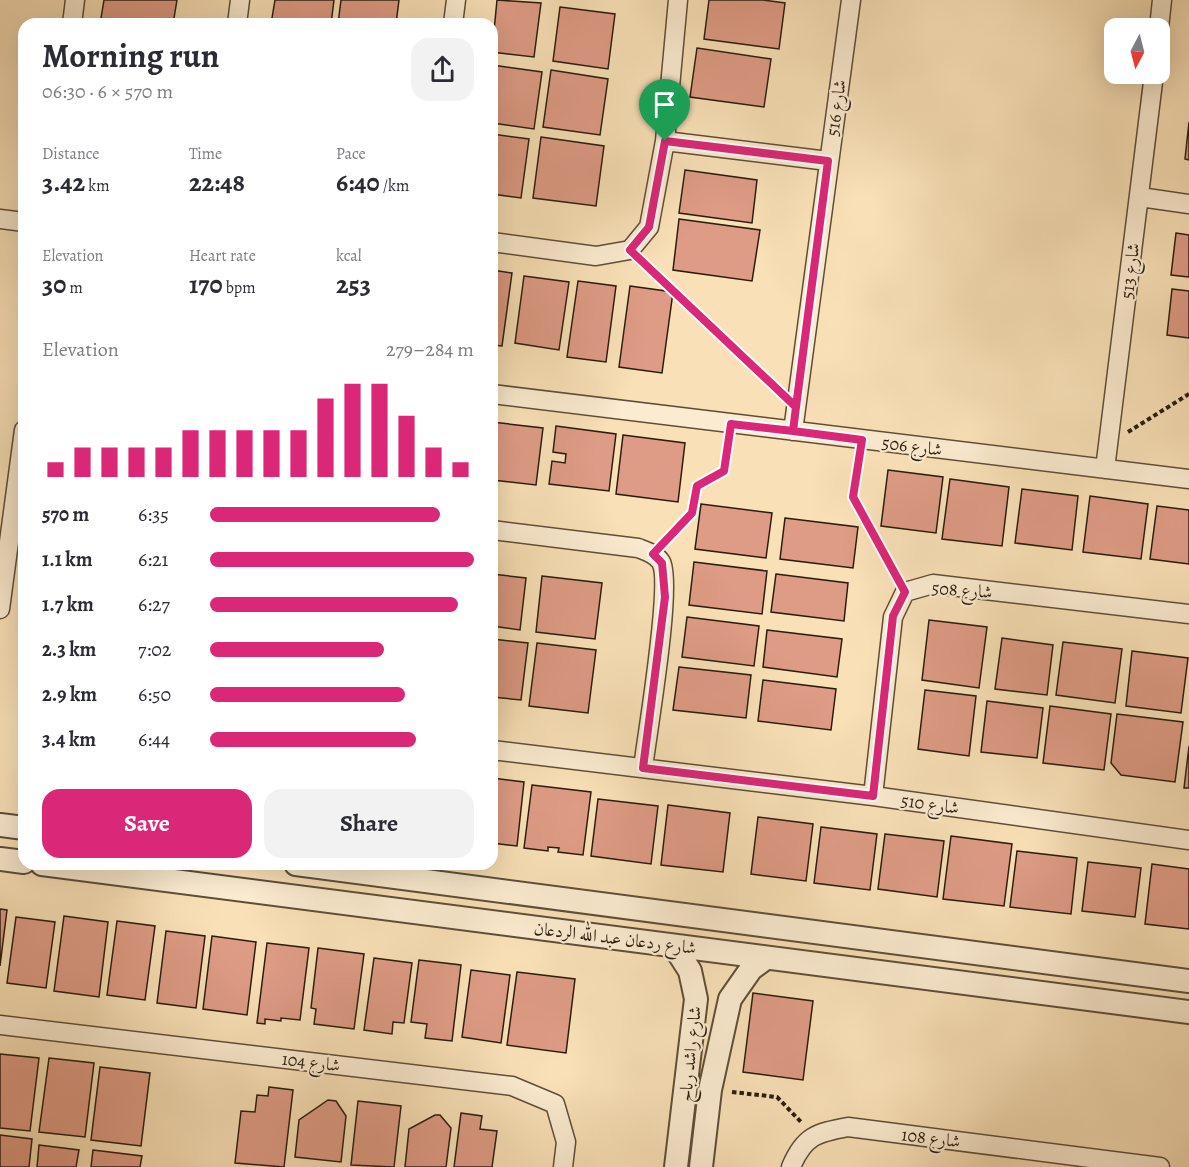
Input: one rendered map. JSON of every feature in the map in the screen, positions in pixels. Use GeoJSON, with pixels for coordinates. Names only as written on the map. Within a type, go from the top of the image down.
{"type":"FeatureCollection","features":[{"type":"Feature","properties":{"kind":"street"},"geometry":{"type":"LineString","coordinates":[[73,18],[75,0]]}},
{"type":"Feature","properties":{"kind":"street"},"geometry":{"type":"LineString","coordinates":[[238,18],[240,0]]}},
{"type":"Feature","properties":{"kind":"street"},"geometry":{"type":"LineString","coordinates":[[454,18],[456,0]]}},
{"type":"Feature","properties":{"kind":"street"},"geometry":{"type":"LineString","coordinates":[[498,243],[596,256],[630,250],[649,227],[665,141],[678,0]]}},
{"type":"Feature","properties":{"kind":"street","name":"شارع 516"},"geometry":{"type":"LineString","coordinates":[[793,431],[851,0]]}},
{"type":"Feature","properties":{"kind":"street"},"geometry":{"type":"LineString","coordinates":[[1160,18],[1162,0]]}},
{"type":"Feature","properties":{"kind":"street","name":"شارع 513"},"geometry":{"type":"LineString","coordinates":[[1104,469],[1153,84]]}},
{"type":"Feature","properties":{"kind":"street"},"geometry":{"type":"LineString","coordinates":[[665,141],[828,161]]}},
{"type":"Feature","properties":{"kind":"street"},"geometry":{"type":"LineString","coordinates":[[1140,197],[1189,204]]}},
{"type":"Feature","properties":{"kind":"street"},"geometry":{"type":"LineString","coordinates":[[0,219],[18,221]]}},
{"type":"Feature","properties":{"kind":"street","name":"شارع 506"},"geometry":{"type":"LineString","coordinates":[[498,395],[1189,479]]}},
{"type":"Feature","properties":{"kind":"street"},"geometry":{"type":"LineString","coordinates":[[0,609],[18,475]]}},
{"type":"Feature","properties":{"kind":"street"},"geometry":{"type":"LineString","coordinates":[[498,531],[638,548],[653,554],[662,563],[665,597],[643,768]]}},
{"type":"Feature","properties":{"kind":"street","name":"شارع 508"},"geometry":{"type":"LineString","coordinates":[[873,796],[893,616],[905,592],[933,584],[1189,614]]}},
{"type":"Feature","properties":{"kind":"street","name":"شارع 510"},"geometry":{"type":"LineString","coordinates":[[498,751],[873,796],[1189,840]]}},
{"type":"Feature","properties":{"kind":"street"},"geometry":{"type":"LineString","coordinates":[[0,825],[18,827]]}},
{"type":"Feature","properties":{"kind":"street"},"geometry":{"type":"LineString","coordinates":[[0,859],[18,861]]}},
{"type":"Feature","properties":{"kind":"street","name":"شارع ردعان عبد الله الردعان"},"geometry":{"type":"LineString","coordinates":[[88,870],[1189,1012]]}},
{"type":"Feature","properties":{"kind":"street","name":"شارع ردعان عبد الله الردعان"},"geometry":{"type":"LineString","coordinates":[[342,870],[1189,981]]}},
{"type":"Feature","properties":{"kind":"street","name":"شارع راشد رباح"},"geometry":{"type":"LineString","coordinates":[[674,946],[692,977],[696,1013],[676,1167]]}},
{"type":"Feature","properties":{"kind":"street","name":"شارع راشد رباح"},"geometry":{"type":"LineString","coordinates":[[702,1167],[710,1090],[724,1017],[738,983],[766,958]]}},
{"type":"Feature","properties":{"kind":"street"},"geometry":{"type":"LineString","coordinates":[[1042,992],[1046,962]]}},
{"type":"Feature","properties":{"kind":"street"},"geometry":{"type":"LineString","coordinates":[[696,1013],[724,1017]]}},
{"type":"Feature","properties":{"kind":"street","name":"شارع 104"},"geometry":{"type":"LineString","coordinates":[[0,1025],[512,1086],[555,1104],[566,1142],[562,1167]]}},
{"type":"Feature","properties":{"kind":"street","name":"شارع 108"},"geometry":{"type":"LineString","coordinates":[[814,1135],[848,1127],[1160,1167]]}},
{"type":"Feature","properties":{"kind":"street"},"geometry":{"type":"LineString","coordinates":[[791,1167],[797,1153],[814,1135]]}},
{"type":"Feature","properties":{"kind":"path"},"geometry":{"type":"LineString","coordinates":[[630,250],[796,407]]}},
{"type":"Feature","properties":{"kind":"path"},"geometry":{"type":"LineString","coordinates":[[1107,445],[1189,394]]}},
{"type":"Feature","properties":{"kind":"path"},"geometry":{"type":"LineString","coordinates":[[653,554],[692,513],[697,486],[724,471],[731,424]]}},
{"type":"Feature","properties":{"kind":"path"},"geometry":{"type":"LineString","coordinates":[[862,440],[853,497],[905,592]]}},
{"type":"Feature","properties":{"kind":"path"},"geometry":{"type":"LineString","coordinates":[[710,1090],[777,1097],[814,1135]]}},
{"type":"Feature","properties":{"kind":"building"},"geometry":{"type":"Polygon","coordinates":[[[104,0],[177,0],[174,18],[101,18],[104,0]]]}},
{"type":"Feature","properties":{"kind":"building"},"geometry":{"type":"Polygon","coordinates":[[[275,0],[334,0],[332,18],[272,18],[275,0]]]}},
{"type":"Feature","properties":{"kind":"building"},"geometry":{"type":"Polygon","coordinates":[[[341,0],[399,0],[397,18],[339,18],[341,0]]]}},
{"type":"Feature","properties":{"kind":"building"},"geometry":{"type":"Polygon","coordinates":[[[497,0],[541,3],[534,57],[498,53],[498,18],[495,18],[497,0]]]}},
{"type":"Feature","properties":{"kind":"building"},"geometry":{"type":"Polygon","coordinates":[[[709,0],[763,0],[785,3],[779,49],[704,39],[709,0]]]}},
{"type":"Feature","properties":{"kind":"building"},"geometry":{"type":"Polygon","coordinates":[[[560,7],[615,14],[608,69],[553,61],[560,7]]]}},
{"type":"Feature","properties":{"kind":"building"},"geometry":{"type":"Polygon","coordinates":[[[697,48],[771,59],[764,107],[690,97],[697,48]]]}},
{"type":"Feature","properties":{"kind":"building"},"geometry":{"type":"Polygon","coordinates":[[[498,66],[542,72],[534,129],[498,124],[498,66]]]}},
{"type":"Feature","properties":{"kind":"building"},"geometry":{"type":"Polygon","coordinates":[[[551,70],[608,79],[600,135],[543,127],[551,70]]]}},
{"type":"Feature","properties":{"kind":"building"},"geometry":{"type":"Polygon","coordinates":[[[1189,122],[1189,160],[1185,159],[1189,122]]]}},
{"type":"Feature","properties":{"kind":"building"},"geometry":{"type":"Polygon","coordinates":[[[498,135],[529,139],[521,198],[498,195],[498,135]]]}},
{"type":"Feature","properties":{"kind":"building"},"geometry":{"type":"Polygon","coordinates":[[[541,137],[604,146],[596,206],[533,198],[541,137]]]}},
{"type":"Feature","properties":{"kind":"building"},"geometry":{"type":"Polygon","coordinates":[[[685,170],[757,180],[752,223],[679,213],[685,170]]]}},
{"type":"Feature","properties":{"kind":"building"},"geometry":{"type":"Polygon","coordinates":[[[679,219],[760,230],[752,281],[673,270],[679,219]]]}},
{"type":"Feature","properties":{"kind":"building"},"geometry":{"type":"Polygon","coordinates":[[[1176,233],[1189,235],[1189,277],[1171,275],[1176,233]]]}},
{"type":"Feature","properties":{"kind":"building"},"geometry":{"type":"Polygon","coordinates":[[[498,271],[512,273],[502,346],[498,346],[498,271]]]}},
{"type":"Feature","properties":{"kind":"building"},"geometry":{"type":"Polygon","coordinates":[[[524,276],[569,282],[559,350],[515,343],[524,276]]]}},
{"type":"Feature","properties":{"kind":"building"},"geometry":{"type":"Polygon","coordinates":[[[578,281],[616,286],[606,362],[567,357],[578,281]]]}},
{"type":"Feature","properties":{"kind":"building"},"geometry":{"type":"Polygon","coordinates":[[[630,286],[673,292],[662,373],[619,367],[630,286]]]}},
{"type":"Feature","properties":{"kind":"building"},"geometry":{"type":"Polygon","coordinates":[[[1172,289],[1189,291],[1189,338],[1167,335],[1172,289]]]}},
{"type":"Feature","properties":{"kind":"building"},"geometry":{"type":"Polygon","coordinates":[[[498,423],[543,428],[536,485],[498,481],[498,423]]]}},
{"type":"Feature","properties":{"kind":"building"},"geometry":{"type":"Polygon","coordinates":[[[556,426],[616,434],[609,491],[549,484],[552,461],[565,463],[566,454],[553,452],[556,426]]]}},
{"type":"Feature","properties":{"kind":"building"},"geometry":{"type":"Polygon","coordinates":[[[623,435],[685,443],[678,502],[616,494],[623,435]]]}},
{"type":"Feature","properties":{"kind":"building"},"geometry":{"type":"Polygon","coordinates":[[[888,470],[943,477],[936,533],[881,526],[888,470]]]}},
{"type":"Feature","properties":{"kind":"building"},"geometry":{"type":"Polygon","coordinates":[[[950,479],[1009,487],[1002,546],[942,539],[950,479]]]}},
{"type":"Feature","properties":{"kind":"building"},"geometry":{"type":"Polygon","coordinates":[[[1022,489],[1078,496],[1072,550],[1015,543],[1022,489]]]}},
{"type":"Feature","properties":{"kind":"building"},"geometry":{"type":"Polygon","coordinates":[[[1090,496],[1148,504],[1141,559],[1083,552],[1090,496]]]}},
{"type":"Feature","properties":{"kind":"building"},"geometry":{"type":"Polygon","coordinates":[[[701,504],[772,513],[766,558],[695,549],[701,504]]]}},
{"type":"Feature","properties":{"kind":"building"},"geometry":{"type":"Polygon","coordinates":[[[1157,506],[1189,510],[1189,564],[1150,559],[1157,506]]]}},
{"type":"Feature","properties":{"kind":"building"},"geometry":{"type":"Polygon","coordinates":[[[785,518],[858,527],[853,568],[780,559],[785,518]]]}},
{"type":"Feature","properties":{"kind":"building"},"geometry":{"type":"Polygon","coordinates":[[[694,562],[767,571],[762,614],[689,605],[694,562]]]}},
{"type":"Feature","properties":{"kind":"building"},"geometry":{"type":"Polygon","coordinates":[[[776,574],[848,583],[844,621],[771,612],[776,574]]]}},
{"type":"Feature","properties":{"kind":"building"},"geometry":{"type":"Polygon","coordinates":[[[498,575],[526,578],[520,630],[498,627],[498,575]]]}},
{"type":"Feature","properties":{"kind":"building"},"geometry":{"type":"Polygon","coordinates":[[[542,576],[602,583],[595,639],[536,632],[542,576]]]}},
{"type":"Feature","properties":{"kind":"building"},"geometry":{"type":"Polygon","coordinates":[[[687,617],[759,626],[754,666],[682,657],[687,617]]]}},
{"type":"Feature","properties":{"kind":"building"},"geometry":{"type":"Polygon","coordinates":[[[929,620],[987,627],[979,688],[922,680],[929,620]]]}},
{"type":"Feature","properties":{"kind":"building"},"geometry":{"type":"Polygon","coordinates":[[[767,630],[842,639],[837,677],[763,667],[767,630]]]}},
{"type":"Feature","properties":{"kind":"building"},"geometry":{"type":"Polygon","coordinates":[[[1002,638],[1053,645],[1047,695],[995,689],[1002,638]]]}},
{"type":"Feature","properties":{"kind":"building"},"geometry":{"type":"Polygon","coordinates":[[[498,640],[528,643],[521,700],[498,698],[498,640]]]}},
{"type":"Feature","properties":{"kind":"building"},"geometry":{"type":"Polygon","coordinates":[[[1063,642],[1122,649],[1115,703],[1056,695],[1063,642]]]}},
{"type":"Feature","properties":{"kind":"building"},"geometry":{"type":"Polygon","coordinates":[[[537,643],[596,650],[588,713],[529,706],[537,643]]]}},
{"type":"Feature","properties":{"kind":"building"},"geometry":{"type":"Polygon","coordinates":[[[1132,651],[1188,658],[1181,713],[1126,706],[1132,651]]]}},
{"type":"Feature","properties":{"kind":"building"},"geometry":{"type":"Polygon","coordinates":[[[679,667],[751,675],[746,718],[673,710],[679,667]]]}},
{"type":"Feature","properties":{"kind":"building"},"geometry":{"type":"Polygon","coordinates":[[[763,680],[836,689],[831,730],[758,721],[763,680]]]}},
{"type":"Feature","properties":{"kind":"building"},"geometry":{"type":"Polygon","coordinates":[[[925,690],[976,696],[969,756],[918,749],[925,690]]]}},
{"type":"Feature","properties":{"kind":"building"},"geometry":{"type":"Polygon","coordinates":[[[987,701],[1043,708],[1037,758],[981,752],[987,701]]]}},
{"type":"Feature","properties":{"kind":"building"},"geometry":{"type":"Polygon","coordinates":[[[1050,706],[1111,714],[1104,770],[1043,763],[1050,706]]]}},
{"type":"Feature","properties":{"kind":"building"},"geometry":{"type":"Polygon","coordinates":[[[1117,714],[1183,722],[1175,782],[1121,775],[1111,763],[1117,714]]]}},
{"type":"Feature","properties":{"kind":"building"},"geometry":{"type":"Polygon","coordinates":[[[1189,746],[1189,788],[1184,788],[1189,746]]]}},
{"type":"Feature","properties":{"kind":"building"},"geometry":{"type":"Polygon","coordinates":[[[498,779],[524,782],[517,846],[498,844],[498,779]]]}},
{"type":"Feature","properties":{"kind":"building"},"geometry":{"type":"Polygon","coordinates":[[[532,785],[591,792],[583,855],[558,852],[559,848],[548,847],[548,851],[524,848],[532,785]]]}},
{"type":"Feature","properties":{"kind":"building"},"geometry":{"type":"Polygon","coordinates":[[[598,799],[658,806],[651,864],[591,856],[598,799]]]}},
{"type":"Feature","properties":{"kind":"building"},"geometry":{"type":"Polygon","coordinates":[[[668,805],[730,813],[723,872],[661,865],[668,805]]]}},
{"type":"Feature","properties":{"kind":"building"},"geometry":{"type":"Polygon","coordinates":[[[758,817],[813,824],[806,881],[751,874],[758,817]]]}},
{"type":"Feature","properties":{"kind":"building"},"geometry":{"type":"Polygon","coordinates":[[[821,827],[877,834],[870,890],[814,883],[821,827]]]}},
{"type":"Feature","properties":{"kind":"building"},"geometry":{"type":"Polygon","coordinates":[[[885,834],[944,841],[937,897],[878,889],[885,834]]]}},
{"type":"Feature","properties":{"kind":"building"},"geometry":{"type":"Polygon","coordinates":[[[951,836],[1012,844],[1004,906],[943,899],[951,836]]]}},
{"type":"Feature","properties":{"kind":"building"},"geometry":{"type":"Polygon","coordinates":[[[1017,851],[1077,858],[1071,914],[1010,907],[1017,851]]]}},
{"type":"Feature","properties":{"kind":"building"},"geometry":{"type":"Polygon","coordinates":[[[1088,862],[1141,868],[1135,917],[1082,911],[1088,862]]]}},
{"type":"Feature","properties":{"kind":"building"},"geometry":{"type":"Polygon","coordinates":[[[1152,864],[1189,869],[1189,929],[1145,924],[1152,864]]]}},
{"type":"Feature","properties":{"kind":"building"},"geometry":{"type":"Polygon","coordinates":[[[0,909],[7,910],[0,966],[0,909]]]}},
{"type":"Feature","properties":{"kind":"building"},"geometry":{"type":"Polygon","coordinates":[[[64,916],[108,922],[99,997],[54,991],[64,916]]]}},
{"type":"Feature","properties":{"kind":"building"},"geometry":{"type":"Polygon","coordinates":[[[16,917],[55,922],[46,988],[7,983],[16,917]]]}},
{"type":"Feature","properties":{"kind":"building"},"geometry":{"type":"Polygon","coordinates":[[[117,921],[155,926],[145,1000],[107,995],[117,921]]]}},
{"type":"Feature","properties":{"kind":"building"},"geometry":{"type":"Polygon","coordinates":[[[166,931],[205,936],[196,1008],[157,1003],[166,931]]]}},
{"type":"Feature","properties":{"kind":"building"},"geometry":{"type":"Polygon","coordinates":[[[212,936],[256,942],[247,1015],[203,1009],[212,936]]]}},
{"type":"Feature","properties":{"kind":"building"},"geometry":{"type":"Polygon","coordinates":[[[267,943],[309,948],[300,1020],[265,1019],[265,1024],[257,1023],[267,943]]]}},
{"type":"Feature","properties":{"kind":"building"},"geometry":{"type":"Polygon","coordinates":[[[318,948],[364,954],[354,1029],[314,1024],[316,1009],[311,1008],[318,948]]]}},
{"type":"Feature","properties":{"kind":"building"},"geometry":{"type":"Polygon","coordinates":[[[374,958],[412,963],[404,1023],[393,1022],[392,1034],[364,1030],[374,958]]]}},
{"type":"Feature","properties":{"kind":"building"},"geometry":{"type":"Polygon","coordinates":[[[419,960],[461,965],[452,1041],[425,1038],[427,1024],[411,1022],[419,960]]]}},
{"type":"Feature","properties":{"kind":"building"},"geometry":{"type":"Polygon","coordinates":[[[471,970],[510,975],[501,1043],[462,1037],[471,970]]]}},
{"type":"Feature","properties":{"kind":"building"},"geometry":{"type":"Polygon","coordinates":[[[517,972],[575,979],[566,1053],[507,1045],[517,972]]]}},
{"type":"Feature","properties":{"kind":"building"},"geometry":{"type":"Polygon","coordinates":[[[753,993],[813,1001],[803,1080],[743,1072],[753,993]]]}},
{"type":"Feature","properties":{"kind":"building"},"geometry":{"type":"Polygon","coordinates":[[[0,1054],[39,1058],[30,1131],[0,1128],[0,1054]]]}},
{"type":"Feature","properties":{"kind":"building"},"geometry":{"type":"Polygon","coordinates":[[[49,1058],[94,1063],[85,1137],[39,1132],[49,1058]]]}},
{"type":"Feature","properties":{"kind":"building"},"geometry":{"type":"Polygon","coordinates":[[[100,1067],[150,1073],[141,1146],[91,1140],[100,1067]]]}},
{"type":"Feature","properties":{"kind":"building"},"geometry":{"type":"Polygon","coordinates":[[[269,1087],[293,1090],[284,1167],[235,1163],[241,1111],[255,1112],[257,1095],[268,1096],[269,1087]]]}},
{"type":"Feature","properties":{"kind":"building"},"geometry":{"type":"Polygon","coordinates":[[[328,1100],[336,1101],[346,1116],[341,1162],[295,1157],[299,1120],[328,1100]]]}},
{"type":"Feature","properties":{"kind":"building"},"geometry":{"type":"Polygon","coordinates":[[[358,1101],[401,1106],[394,1167],[351,1165],[358,1101]]]}},
{"type":"Feature","properties":{"kind":"building"},"geometry":{"type":"Polygon","coordinates":[[[461,1113],[482,1116],[480,1129],[497,1131],[492,1167],[454,1167],[461,1113]]]}},
{"type":"Feature","properties":{"kind":"building"},"geometry":{"type":"Polygon","coordinates":[[[435,1115],[440,1115],[451,1128],[446,1167],[405,1167],[409,1129],[435,1115]]]}},
{"type":"Feature","properties":{"kind":"building"},"geometry":{"type":"Polygon","coordinates":[[[0,1135],[32,1139],[29,1167],[0,1167],[0,1135]]]}},
{"type":"Feature","properties":{"kind":"building"},"geometry":{"type":"Polygon","coordinates":[[[39,1145],[79,1150],[76,1167],[37,1167],[39,1145]]]}},
{"type":"Feature","properties":{"kind":"building"},"geometry":{"type":"Polygon","coordinates":[[[93,1150],[142,1156],[140,1167],[91,1167],[93,1150]]]}},
{"type":"Feature","properties":{"kind":"route"},"geometry":{"type":"LineString","coordinates":[[665,141],[649,227],[630,250],[796,407],[793,431],[731,424],[724,471],[697,486],[692,513],[653,554],[662,563],[665,597],[643,768],[873,796],[893,616],[905,592],[853,497],[862,440],[793,431],[828,161],[665,141]]}}]}
